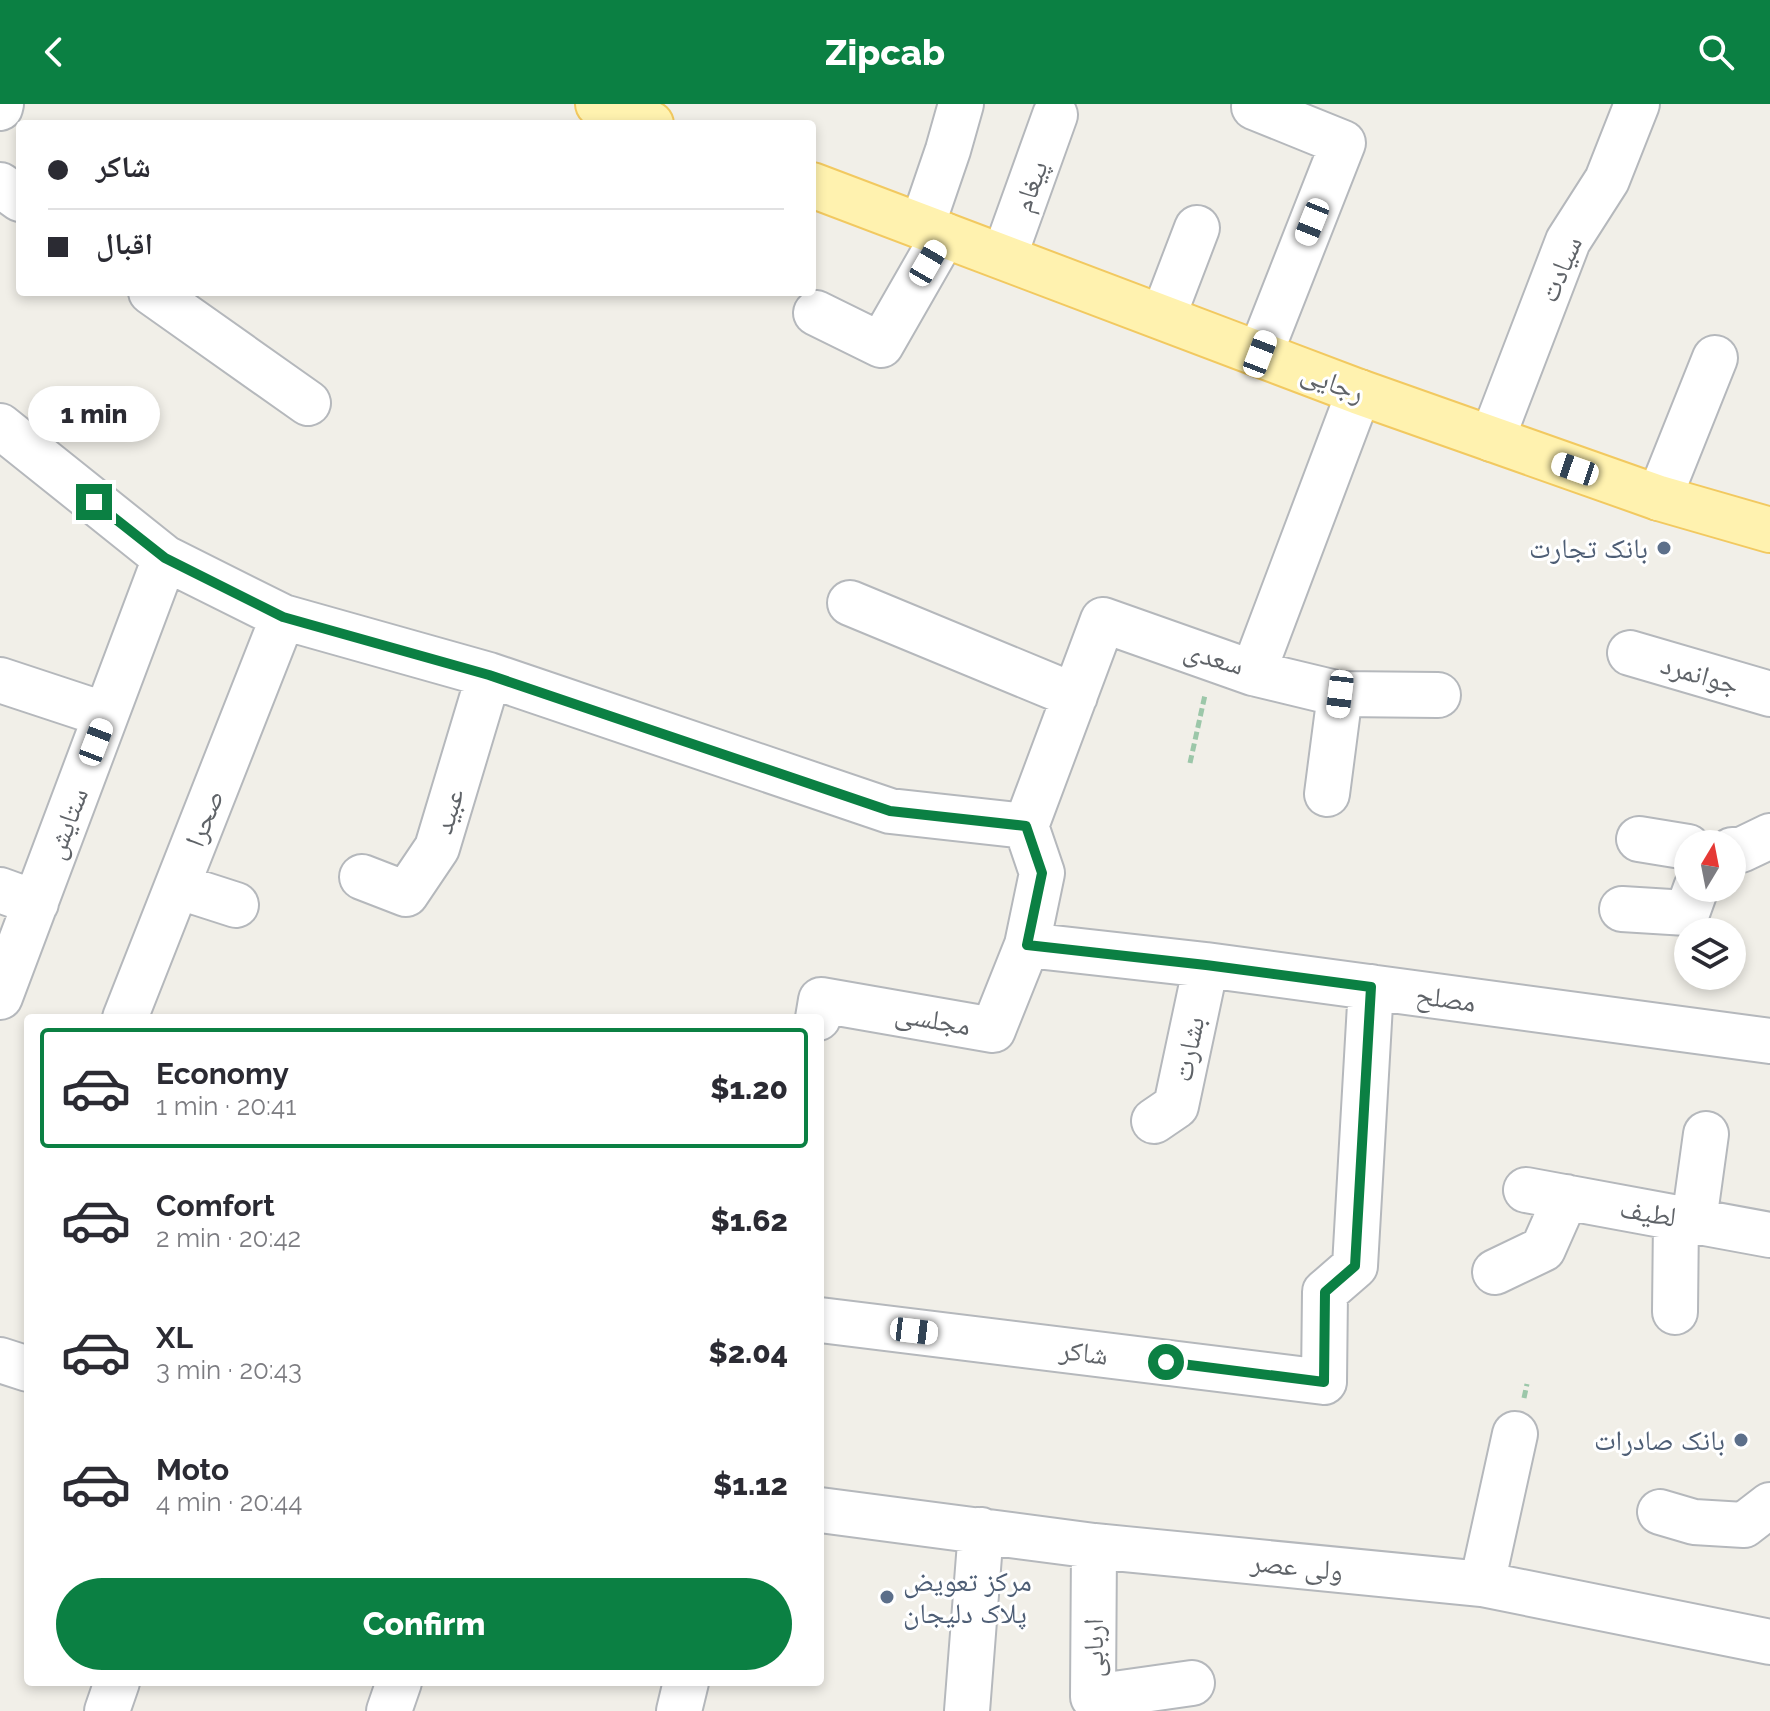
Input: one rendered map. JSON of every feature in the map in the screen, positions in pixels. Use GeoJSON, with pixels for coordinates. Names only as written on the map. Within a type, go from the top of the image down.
{"type":"FeatureCollection","features":[{"type":"Feature","properties":{"kind":"main road"},"geometry":{"type":"LineString","coordinates":[[598,104],[640,120]]}},
{"type":"Feature","properties":{"kind":"main road","name":"رجایی"},"geometry":{"type":"LineString","coordinates":[[816,187],[1359,392],[1659,498],[1770,530]]}},
{"type":"Feature","properties":{"kind":"street"},"geometry":{"type":"LineString","coordinates":[[816,313],[881,345],[933,231],[948,150],[961,104]]}},
{"type":"Feature","properties":{"kind":"street","name":"سیادت"},"geometry":{"type":"LineString","coordinates":[[1492,439],[1568,241],[1607,180],[1637,104]]}},
{"type":"Feature","properties":{"kind":"street"},"geometry":{"type":"LineString","coordinates":[[1254,107],[1343,143],[1260,354]]}},
{"type":"Feature","properties":{"kind":"street","name":"پیغام"},"geometry":{"type":"LineString","coordinates":[[1004,257],[1055,115]]}},
{"type":"Feature","properties":{"kind":"street"},"geometry":{"type":"LineString","coordinates":[[1163,317],[1197,228]]}},
{"type":"Feature","properties":{"kind":"street"},"geometry":{"type":"LineString","coordinates":[[157,296],[308,403]]}},
{"type":"Feature","properties":{"kind":"street"},"geometry":{"type":"LineString","coordinates":[[1659,498],[1715,358]]}},
{"type":"Feature","properties":{"kind":"street","name":"سعدی"},"geometry":{"type":"LineString","coordinates":[[1026,826],[1103,620],[1253,673],[1359,392]]}},
{"type":"Feature","properties":{"kind":"street"},"geometry":{"type":"LineString","coordinates":[[0,426],[165,558],[283,617],[489,675],[890,811],[1026,826]]}},
{"type":"Feature","properties":{"kind":"street","name":"ستایش"},"geometry":{"type":"LineString","coordinates":[[0,997],[18,896],[106,715],[165,558]]}},
{"type":"Feature","properties":{"kind":"street"},"geometry":{"type":"LineString","coordinates":[[850,603],[1075,696]]}},
{"type":"Feature","properties":{"kind":"street","name":"صحرا"},"geometry":{"type":"LineString","coordinates":[[127,1014],[283,617]]}},
{"type":"Feature","properties":{"kind":"street","name":"جوانمرد"},"geometry":{"type":"LineString","coordinates":[[1630,653],[1770,694]]}},
{"type":"Feature","properties":{"kind":"street"},"geometry":{"type":"LineString","coordinates":[[1253,673],[1340,694],[1438,695]]}},
{"type":"Feature","properties":{"kind":"street","name":"عبید"},"geometry":{"type":"LineString","coordinates":[[362,877],[406,894],[437,848],[489,675]]}},
{"type":"Feature","properties":{"kind":"street"},"geometry":{"type":"LineString","coordinates":[[0,680],[106,715]]}},
{"type":"Feature","properties":{"kind":"street"},"geometry":{"type":"LineString","coordinates":[[1327,794],[1340,694]]}},
{"type":"Feature","properties":{"kind":"street","name":"مجلسی"},"geometry":{"type":"LineString","coordinates":[[819,1014],[821,1000],[993,1030],[1027,945],[1042,873],[1026,826]]}},
{"type":"Feature","properties":{"kind":"street"},"geometry":{"type":"LineString","coordinates":[[1746,848],[1770,836]]}},
{"type":"Feature","properties":{"kind":"street"},"geometry":{"type":"LineString","coordinates":[[1639,839],[1674,845]]}},
{"type":"Feature","properties":{"kind":"street"},"geometry":{"type":"LineString","coordinates":[[177,886],[236,905]]}},
{"type":"Feature","properties":{"kind":"street"},"geometry":{"type":"LineString","coordinates":[[1622,909],[1687,913],[1691,902]]}},
{"type":"Feature","properties":{"kind":"street","name":"مصلح"},"geometry":{"type":"LineString","coordinates":[[1027,945],[1206,965],[1770,1041]]}},
{"type":"Feature","properties":{"kind":"street","name":"بشارت"},"geometry":{"type":"LineString","coordinates":[[1154,1121],[1176,1106],[1206,965]]}},
{"type":"Feature","properties":{"kind":"street","name":"شاکر"},"geometry":{"type":"LineString","coordinates":[[824,1320],[1324,1382],[1325,1292],[1355,1266],[1371,987]]}},
{"type":"Feature","properties":{"kind":"street"},"geometry":{"type":"LineString","coordinates":[[1675,1312],[1685,1219],[1706,1134]]}},
{"type":"Feature","properties":{"kind":"street","name":"لطیف"},"geometry":{"type":"LineString","coordinates":[[1495,1272],[1543,1249],[1546,1194],[1770,1235]]}},
{"type":"Feature","properties":{"kind":"street"},"geometry":{"type":"LineString","coordinates":[[0,1360],[24,1368]]}},
{"type":"Feature","properties":{"kind":"street"},"geometry":{"type":"LineString","coordinates":[[1482,1584],[1515,1434]]}},
{"type":"Feature","properties":{"kind":"street"},"geometry":{"type":"LineString","coordinates":[[1660,1512],[1694,1522],[1744,1525],[1770,1505]]}},
{"type":"Feature","properties":{"kind":"street","name":"ولی عصر"},"geometry":{"type":"LineString","coordinates":[[824,1510],[1094,1546],[1482,1584],[1770,1642]]}},
{"type":"Feature","properties":{"kind":"street"},"geometry":{"type":"LineString","coordinates":[[967,1711],[981,1530]]}},
{"type":"Feature","properties":{"kind":"street","name":"اربابی"},"geometry":{"type":"LineString","coordinates":[[1094,1546],[1093,1697],[1192,1683]]}},
{"type":"Feature","properties":{"kind":"street"},"geometry":{"type":"LineString","coordinates":[[107,1711],[116,1686]]}},
{"type":"Feature","properties":{"kind":"street"},"geometry":{"type":"LineString","coordinates":[[389,1711],[398,1686]]}},
{"type":"Feature","properties":{"kind":"street"},"geometry":{"type":"LineString","coordinates":[[679,1711],[685,1686]]}},
{"type":"Feature","properties":{"kind":"path"},"geometry":{"type":"LineString","coordinates":[[1190,763],[1212,659]]}},
{"type":"Feature","properties":{"kind":"place","name":"بانک تجارت"},"geometry":{"type":"Point","coordinates":[1664,548]}},
{"type":"Feature","properties":{"kind":"place","name":"بانک صادرات"},"geometry":{"type":"Point","coordinates":[1741,1440]}},
{"type":"Feature","properties":{"kind":"place","name":"مرکز تعویض پلاک دلیجان"},"geometry":{"type":"Point","coordinates":[887,1597]}},
{"type":"Feature","properties":{"kind":"route"},"geometry":{"type":"LineString","coordinates":[[94,502],[165,558],[283,617],[489,675],[890,811],[1026,826],[1042,873],[1027,945],[1371,987],[1355,1266],[1325,1292],[1324,1382],[1166,1362]]}}]}
